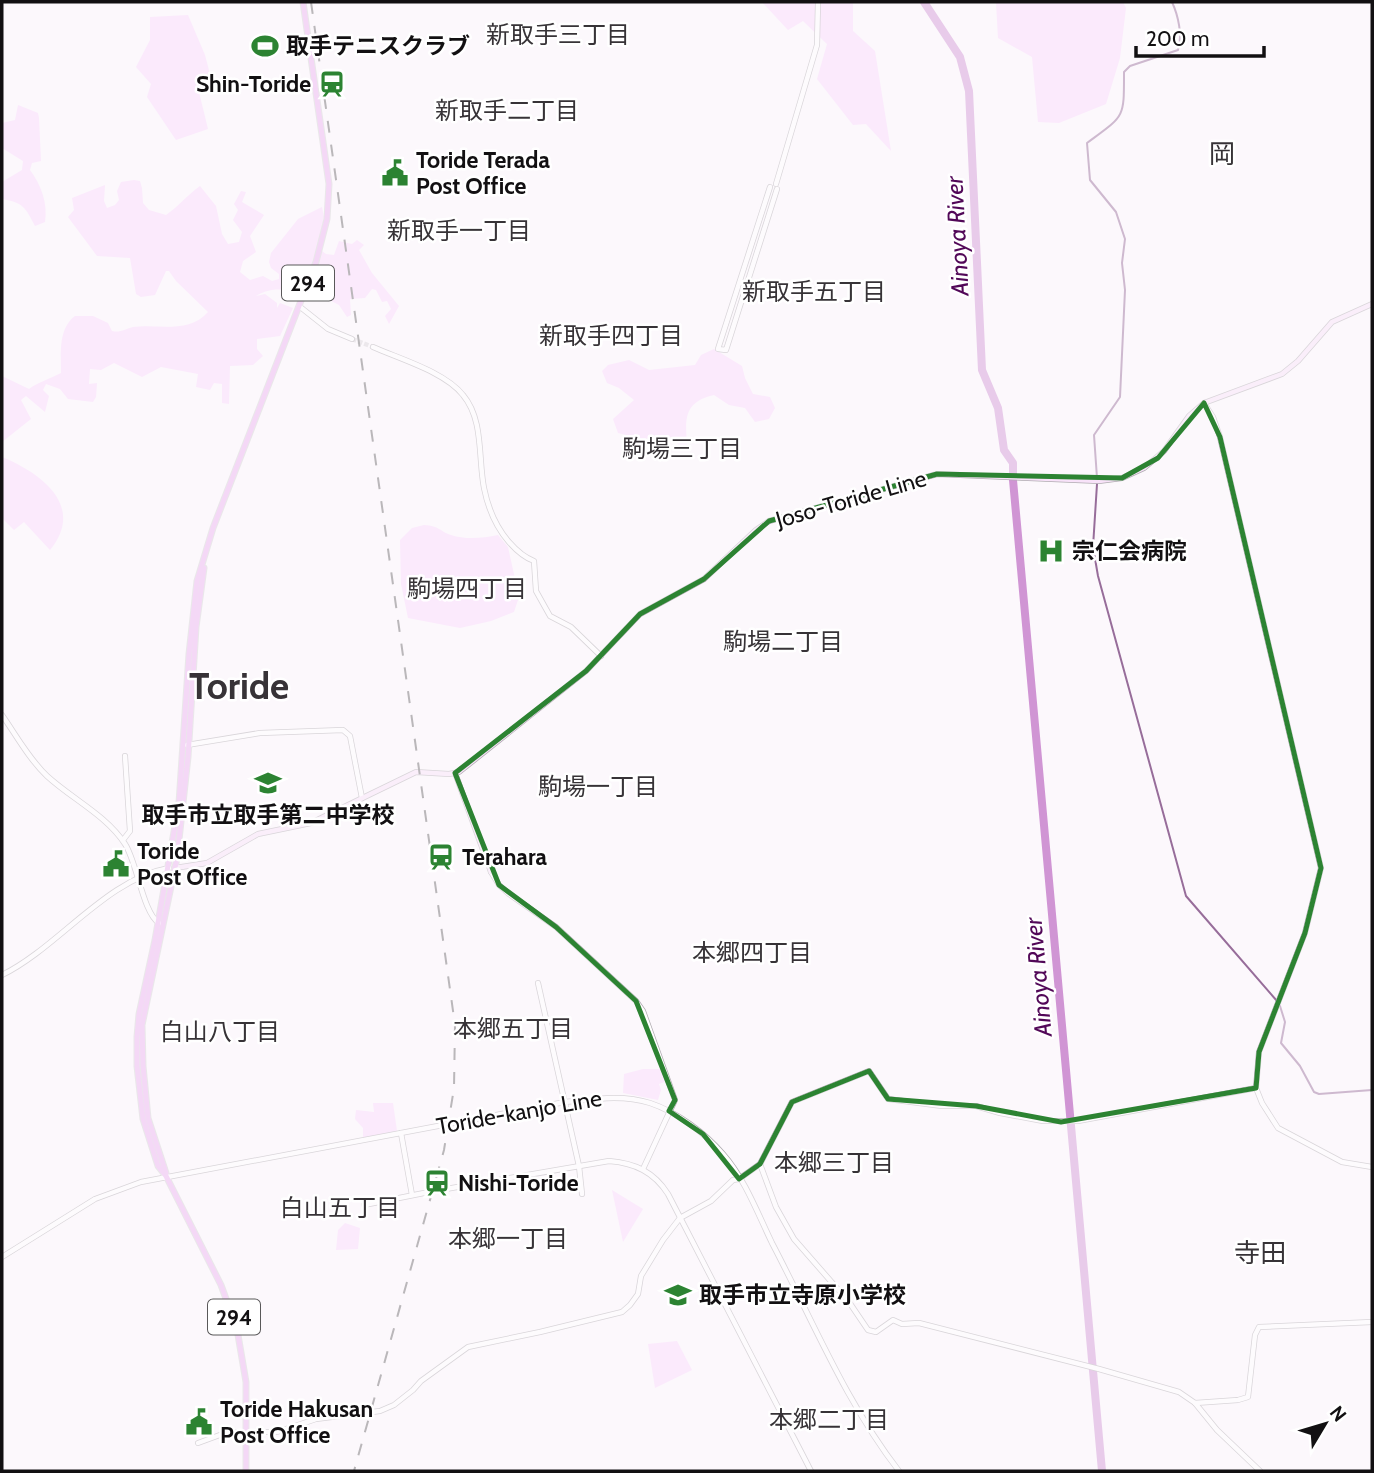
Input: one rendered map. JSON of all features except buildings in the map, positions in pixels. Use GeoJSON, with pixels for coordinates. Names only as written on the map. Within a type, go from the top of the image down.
{"type":"FeatureCollection","features":[{"type":"Feature","properties":{"kind":"highway","name":"294"},"geometry":{"type":"LineString","coordinates":[[246,1471],[244,1367],[234,1316],[166,1176],[148,1118],[141,1037],[172,868],[206,551],[321,246],[327,219],[329,184],[303,2]]}},
{"type":"Feature","properties":{"kind":"highway","name":"294"},"geometry":{"type":"LineString","coordinates":[[166,1176],[158,1166],[147,1133],[137,1066],[139,1014],[172,868]]}},
{"type":"Feature","properties":{"kind":"main road","name":"Joso-Toride Line"},"geometry":{"type":"LineString","coordinates":[[455,773],[578,678],[602,657],[640,614],[705,579],[769,521],[936,474],[1099,481],[1122,478],[1144,468],[1157,458],[1189,416],[1204,403],[1282,374],[1298,361],[1332,322],[1372,304]]}},
{"type":"Feature","properties":{"kind":"main road"},"geometry":{"type":"LineString","coordinates":[[172,868],[202,864],[258,834],[304,825],[416,772],[455,773],[491,872]]}},
{"type":"Feature","properties":{"kind":"street"},"geometry":{"type":"LineString","coordinates":[[770,187],[718,349],[726,350],[780,177],[779,167],[817,45],[818,2]]}},
{"type":"Feature","properties":{"kind":"street"},"geometry":{"type":"LineString","coordinates":[[299,306],[328,330],[352,338]]}},
{"type":"Feature","properties":{"kind":"street"},"geometry":{"type":"LineString","coordinates":[[373,347],[454,384],[466,397],[476,420],[484,488],[493,517],[502,534],[517,551],[534,561],[536,591],[550,616],[571,627],[602,657]]}},
{"type":"Feature","properties":{"kind":"street"},"geometry":{"type":"LineString","coordinates":[[1204,403],[1213,417],[1220,437],[1321,868],[1305,933],[1259,1052],[1256,1088],[1278,1128],[1342,1163],[1372,1167]]}},
{"type":"Feature","properties":{"kind":"street"},"geometry":{"type":"LineString","coordinates":[[2,715],[45,774],[82,802],[123,840],[151,914],[159,923]]}},
{"type":"Feature","properties":{"kind":"street"},"geometry":{"type":"LineString","coordinates":[[187,746],[260,733],[342,730],[350,736],[362,798]]}},
{"type":"Feature","properties":{"kind":"street"},"geometry":{"type":"LineString","coordinates":[[123,840],[130,831],[125,756]]}},
{"type":"Feature","properties":{"kind":"street"},"geometry":{"type":"LineString","coordinates":[[2,975],[30,959],[138,877],[172,868]]}},
{"type":"Feature","properties":{"kind":"street"},"geometry":{"type":"LineString","coordinates":[[491,872],[509,894],[556,927],[643,1010],[675,1100],[643,1169]]}},
{"type":"Feature","properties":{"kind":"street"},"geometry":{"type":"LineString","coordinates":[[538,983],[579,1166],[582,1194]]}},
{"type":"Feature","properties":{"kind":"street"},"geometry":{"type":"LineString","coordinates":[[198,1443],[228,1432],[284,1431],[316,1419],[387,1408],[404,1398],[421,1381],[468,1347],[622,1312],[638,1294],[641,1276],[680,1218],[711,1201],[733,1180],[739,1179],[760,1164],[792,1102],[869,1072],[888,1099],[942,1106],[976,1105],[1000,1113],[1043,1121],[1066,1122],[1256,1088]]}},
{"type":"Feature","properties":{"kind":"street","name":"Toride-kanjo Line"},"geometry":{"type":"LineString","coordinates":[[2,1258],[104,1195],[131,1184],[565,1102],[613,1096],[648,1102],[669,1111],[703,1134],[725,1156],[877,1442],[899,1471]]}},
{"type":"Feature","properties":{"kind":"street"},"geometry":{"type":"LineString","coordinates":[[401,1133],[412,1195]]}},
{"type":"Feature","properties":{"kind":"street"},"geometry":{"type":"LineString","coordinates":[[440,1190],[609,1160],[643,1169],[660,1182],[811,1471]]}},
{"type":"Feature","properties":{"kind":"street"},"geometry":{"type":"LineString","coordinates":[[760,1164],[776,1207],[794,1239],[849,1302],[868,1330],[876,1332],[893,1320],[902,1324],[919,1323],[1086,1365],[1179,1392],[1195,1403],[1210,1422],[1260,1471]]}},
{"type":"Feature","properties":{"kind":"street"},"geometry":{"type":"LineString","coordinates":[[363,1205],[429,1192]]}},
{"type":"Feature","properties":{"kind":"street"},"geometry":{"type":"LineString","coordinates":[[1195,1403],[1248,1397],[1255,1335],[1259,1326],[1372,1322]]}},
{"type":"Feature","properties":{"kind":"highlighted area"},"geometry":{"type":"Polygon","coordinates":[[[1204,403],[1220,437],[1321,868],[1305,933],[1259,1052],[1256,1088],[1061,1122],[976,1106],[888,1099],[869,1071],[792,1102],[760,1164],[739,1179],[703,1134],[669,1111],[675,1100],[636,1001],[556,927],[499,885],[455,773],[586,671],[640,614],[704,579],[769,521],[937,474],[1122,478],[1158,458],[1204,403]]]}},
{"type":"Feature","properties":{"kind":"shaded area"},"geometry":{"type":"Polygon","coordinates":[[[762,2],[853,2],[853,31],[875,51],[891,151],[866,124],[853,125],[817,79],[827,44],[803,21],[788,30],[762,2]]]}},
{"type":"Feature","properties":{"kind":"shaded area"},"geometry":{"type":"Polygon","coordinates":[[[993,2],[1123,2],[1126,8],[1120,58],[1106,104],[1059,123],[1038,122],[1032,57],[998,38],[996,3],[993,2]]]}},
{"type":"Feature","properties":{"kind":"shaded area"},"geometry":{"type":"Polygon","coordinates":[[[188,15],[205,55],[212,82],[198,88],[208,129],[176,140],[147,97],[151,84],[136,67],[150,40],[150,17],[188,15]]]}},
{"type":"Feature","properties":{"kind":"shaded area"},"geometry":{"type":"Polygon","coordinates":[[[18,105],[38,113],[39,118],[41,161],[32,163],[30,170],[43,194],[46,215],[45,222],[35,226],[23,207],[2,199],[2,182],[22,170],[23,161],[2,148],[2,123],[15,120],[18,105]]]}},
{"type":"Feature","properties":{"kind":"shaded area"},"geometry":{"type":"Polygon","coordinates":[[[140,181],[143,203],[149,210],[166,215],[200,186],[216,206],[222,234],[228,244],[239,242],[242,232],[233,220],[238,210],[234,204],[241,191],[246,192],[242,202],[264,215],[250,236],[256,252],[243,261],[240,272],[250,280],[263,276],[272,281],[279,279],[279,274],[271,268],[269,262],[271,253],[298,219],[322,207],[324,218],[318,248],[326,254],[334,255],[339,241],[352,244],[357,240],[364,245],[359,250],[372,273],[399,306],[389,324],[385,316],[391,309],[387,301],[382,302],[376,290],[372,289],[365,298],[350,299],[351,315],[347,317],[339,305],[318,294],[314,298],[285,290],[263,292],[256,296],[265,294],[277,303],[277,308],[280,303],[293,308],[280,336],[257,339],[257,349],[263,356],[253,365],[230,366],[229,404],[222,403],[222,384],[214,383],[210,390],[196,387],[198,374],[161,367],[142,377],[114,363],[101,370],[90,369],[89,384],[97,383],[93,402],[68,399],[60,389],[46,384],[43,390],[49,396],[45,412],[26,396],[21,400],[31,419],[2,442],[2,376],[29,389],[61,373],[63,334],[75,316],[93,316],[108,323],[112,331],[118,332],[133,327],[183,326],[200,319],[208,312],[169,271],[166,271],[155,295],[141,297],[136,294],[130,258],[97,256],[68,217],[74,210],[72,198],[105,185],[104,201],[107,208],[119,200],[117,191],[121,182],[140,181]]]}},
{"type":"Feature","properties":{"kind":"shaded area"},"geometry":{"type":"Polygon","coordinates":[[[714,349],[742,366],[753,394],[770,397],[775,408],[769,419],[755,422],[745,408],[729,405],[714,395],[697,402],[688,412],[687,445],[679,446],[673,437],[642,439],[618,433],[613,419],[634,400],[619,388],[607,383],[602,371],[608,365],[629,360],[649,370],[695,365],[701,355],[714,349]]]}},
{"type":"Feature","properties":{"kind":"shaded area"},"geometry":{"type":"Polygon","coordinates":[[[2,457],[44,482],[61,505],[63,519],[60,534],[50,550],[24,522],[14,530],[2,518],[2,457]]]}},
{"type":"Feature","properties":{"kind":"shaded area"},"geometry":{"type":"Polygon","coordinates":[[[424,525],[463,538],[498,535],[508,547],[519,597],[514,612],[460,628],[408,618],[401,584],[400,540],[412,528],[424,525]]]}},
{"type":"Feature","properties":{"kind":"shaded area"},"geometry":{"type":"Polygon","coordinates":[[[643,1069],[661,1069],[667,1081],[659,1084],[661,1090],[658,1100],[623,1093],[624,1074],[643,1069]]]}},
{"type":"Feature","properties":{"kind":"shaded area"},"geometry":{"type":"Polygon","coordinates":[[[373,1103],[393,1103],[397,1131],[363,1138],[363,1128],[355,1119],[356,1110],[374,1112],[373,1103]]]}},
{"type":"Feature","properties":{"kind":"shaded area"},"geometry":{"type":"Polygon","coordinates":[[[612,1190],[643,1209],[623,1242],[612,1190]]]}},
{"type":"Feature","properties":{"kind":"shaded area"},"geometry":{"type":"Polygon","coordinates":[[[345,1223],[360,1228],[358,1249],[336,1250],[338,1230],[345,1223]]]}},
{"type":"Feature","properties":{"kind":"shaded area"},"geometry":{"type":"Polygon","coordinates":[[[677,1341],[692,1370],[655,1388],[648,1344],[677,1341]]]}},
{"type":"Feature","properties":{"kind":"waterway","name":"Ainoya River"},"geometry":{"type":"LineString","coordinates":[[924,2],[960,57],[969,91],[982,370],[998,408],[1004,450],[1013,463],[1013,474]]}},
{"type":"Feature","properties":{"kind":"waterway"},"geometry":{"type":"LineString","coordinates":[[1097,478],[1094,435],[1120,397],[1125,290],[1122,263],[1125,239],[1116,212],[1090,180],[1087,143],[1120,115],[1124,99],[1124,72],[1130,66],[1178,50],[1179,26],[1172,2]]}},
{"type":"Feature","properties":{"kind":"waterway","name":"Ainoya River"},"geometry":{"type":"LineString","coordinates":[[1013,480],[1102,1471]]}},
{"type":"Feature","properties":{"kind":"waterway"},"geometry":{"type":"LineString","coordinates":[[1097,484],[1093,547],[1098,576],[1186,896],[1277,1001]]}},
{"type":"Feature","properties":{"kind":"waterway"},"geometry":{"type":"LineString","coordinates":[[1280,1006],[1285,1022],[1281,1043],[1300,1066],[1314,1092],[1319,1094],[1372,1090]]}},
{"type":"Feature","properties":{"kind":"tunnel"},"geometry":{"type":"LineString","coordinates":[[352,339],[373,347]]}},
{"type":"Feature","properties":{"kind":"railway"},"geometry":{"type":"LineString","coordinates":[[311,2],[455,1025],[454,1088],[444,1150],[354,1471]]}},
{"type":"Feature","properties":{"kind":"place","name":"取手テニスクラブ"},"geometry":{"type":"Point","coordinates":[265,46]}},
{"type":"Feature","properties":{"kind":"place","name":"Shin-Toride"},"geometry":{"type":"Point","coordinates":[332,84]}},
{"type":"Feature","properties":{"kind":"place","name":"Toride Terada Post Office"},"geometry":{"type":"Point","coordinates":[395,173]}},
{"type":"Feature","properties":{"kind":"place","name":"宗仁会病院"},"geometry":{"type":"Point","coordinates":[1051,551]}},
{"type":"Feature","properties":{"kind":"place","name":"取手市立取手第二中学校"},"geometry":{"type":"Point","coordinates":[268,783]}},
{"type":"Feature","properties":{"kind":"place","name":"Terahara"},"geometry":{"type":"Point","coordinates":[441,857]}},
{"type":"Feature","properties":{"kind":"place","name":"Toride Post Office"},"geometry":{"type":"Point","coordinates":[116,864]}},
{"type":"Feature","properties":{"kind":"place","name":"Nishi-Toride"},"geometry":{"type":"Point","coordinates":[437,1183]}},
{"type":"Feature","properties":{"kind":"place","name":"取手市立寺原小学校"},"geometry":{"type":"Point","coordinates":[678,1295]}},
{"type":"Feature","properties":{"kind":"place","name":"Toride Hakusan Post Office"},"geometry":{"type":"Point","coordinates":[199,1422]}},
{"type":"Feature","properties":{"kind":"district","name":"新取手三丁目"},"geometry":{"type":"Point","coordinates":[558,34]}},
{"type":"Feature","properties":{"kind":"district","name":"新取手二丁目"},"geometry":{"type":"Point","coordinates":[507,110]}},
{"type":"Feature","properties":{"kind":"district","name":"岡"},"geometry":{"type":"Point","coordinates":[1222,154]}},
{"type":"Feature","properties":{"kind":"district","name":"新取手一丁目"},"geometry":{"type":"Point","coordinates":[459,230]}},
{"type":"Feature","properties":{"kind":"district","name":"新取手五丁目"},"geometry":{"type":"Point","coordinates":[814,291]}},
{"type":"Feature","properties":{"kind":"district","name":"新取手四丁目"},"geometry":{"type":"Point","coordinates":[611,335]}},
{"type":"Feature","properties":{"kind":"district","name":"駒場三丁目"},"geometry":{"type":"Point","coordinates":[682,448]}},
{"type":"Feature","properties":{"kind":"district","name":"駒場四丁目"},"geometry":{"type":"Point","coordinates":[467,588]}},
{"type":"Feature","properties":{"kind":"district","name":"駒場二丁目"},"geometry":{"type":"Point","coordinates":[783,641]}},
{"type":"Feature","properties":{"kind":"district","name":"Toride"},"geometry":{"type":"Point","coordinates":[239,685]}},
{"type":"Feature","properties":{"kind":"district","name":"駒場一丁目"},"geometry":{"type":"Point","coordinates":[598,786]}},
{"type":"Feature","properties":{"kind":"district","name":"本郷四丁目"},"geometry":{"type":"Point","coordinates":[752,952]}},
{"type":"Feature","properties":{"kind":"district","name":"本郷五丁目"},"geometry":{"type":"Point","coordinates":[513,1028]}},
{"type":"Feature","properties":{"kind":"district","name":"白山八丁目"},"geometry":{"type":"Point","coordinates":[220,1031]}},
{"type":"Feature","properties":{"kind":"district","name":"本郷三丁目"},"geometry":{"type":"Point","coordinates":[834,1162]}},
{"type":"Feature","properties":{"kind":"district","name":"白山五丁目"},"geometry":{"type":"Point","coordinates":[340,1207]}},
{"type":"Feature","properties":{"kind":"district","name":"本郷一丁目"},"geometry":{"type":"Point","coordinates":[508,1238]}},
{"type":"Feature","properties":{"kind":"district","name":"寺田"},"geometry":{"type":"Point","coordinates":[1260,1253]}},
{"type":"Feature","properties":{"kind":"district","name":"本郷二丁目"},"geometry":{"type":"Point","coordinates":[829,1419]}}]}
